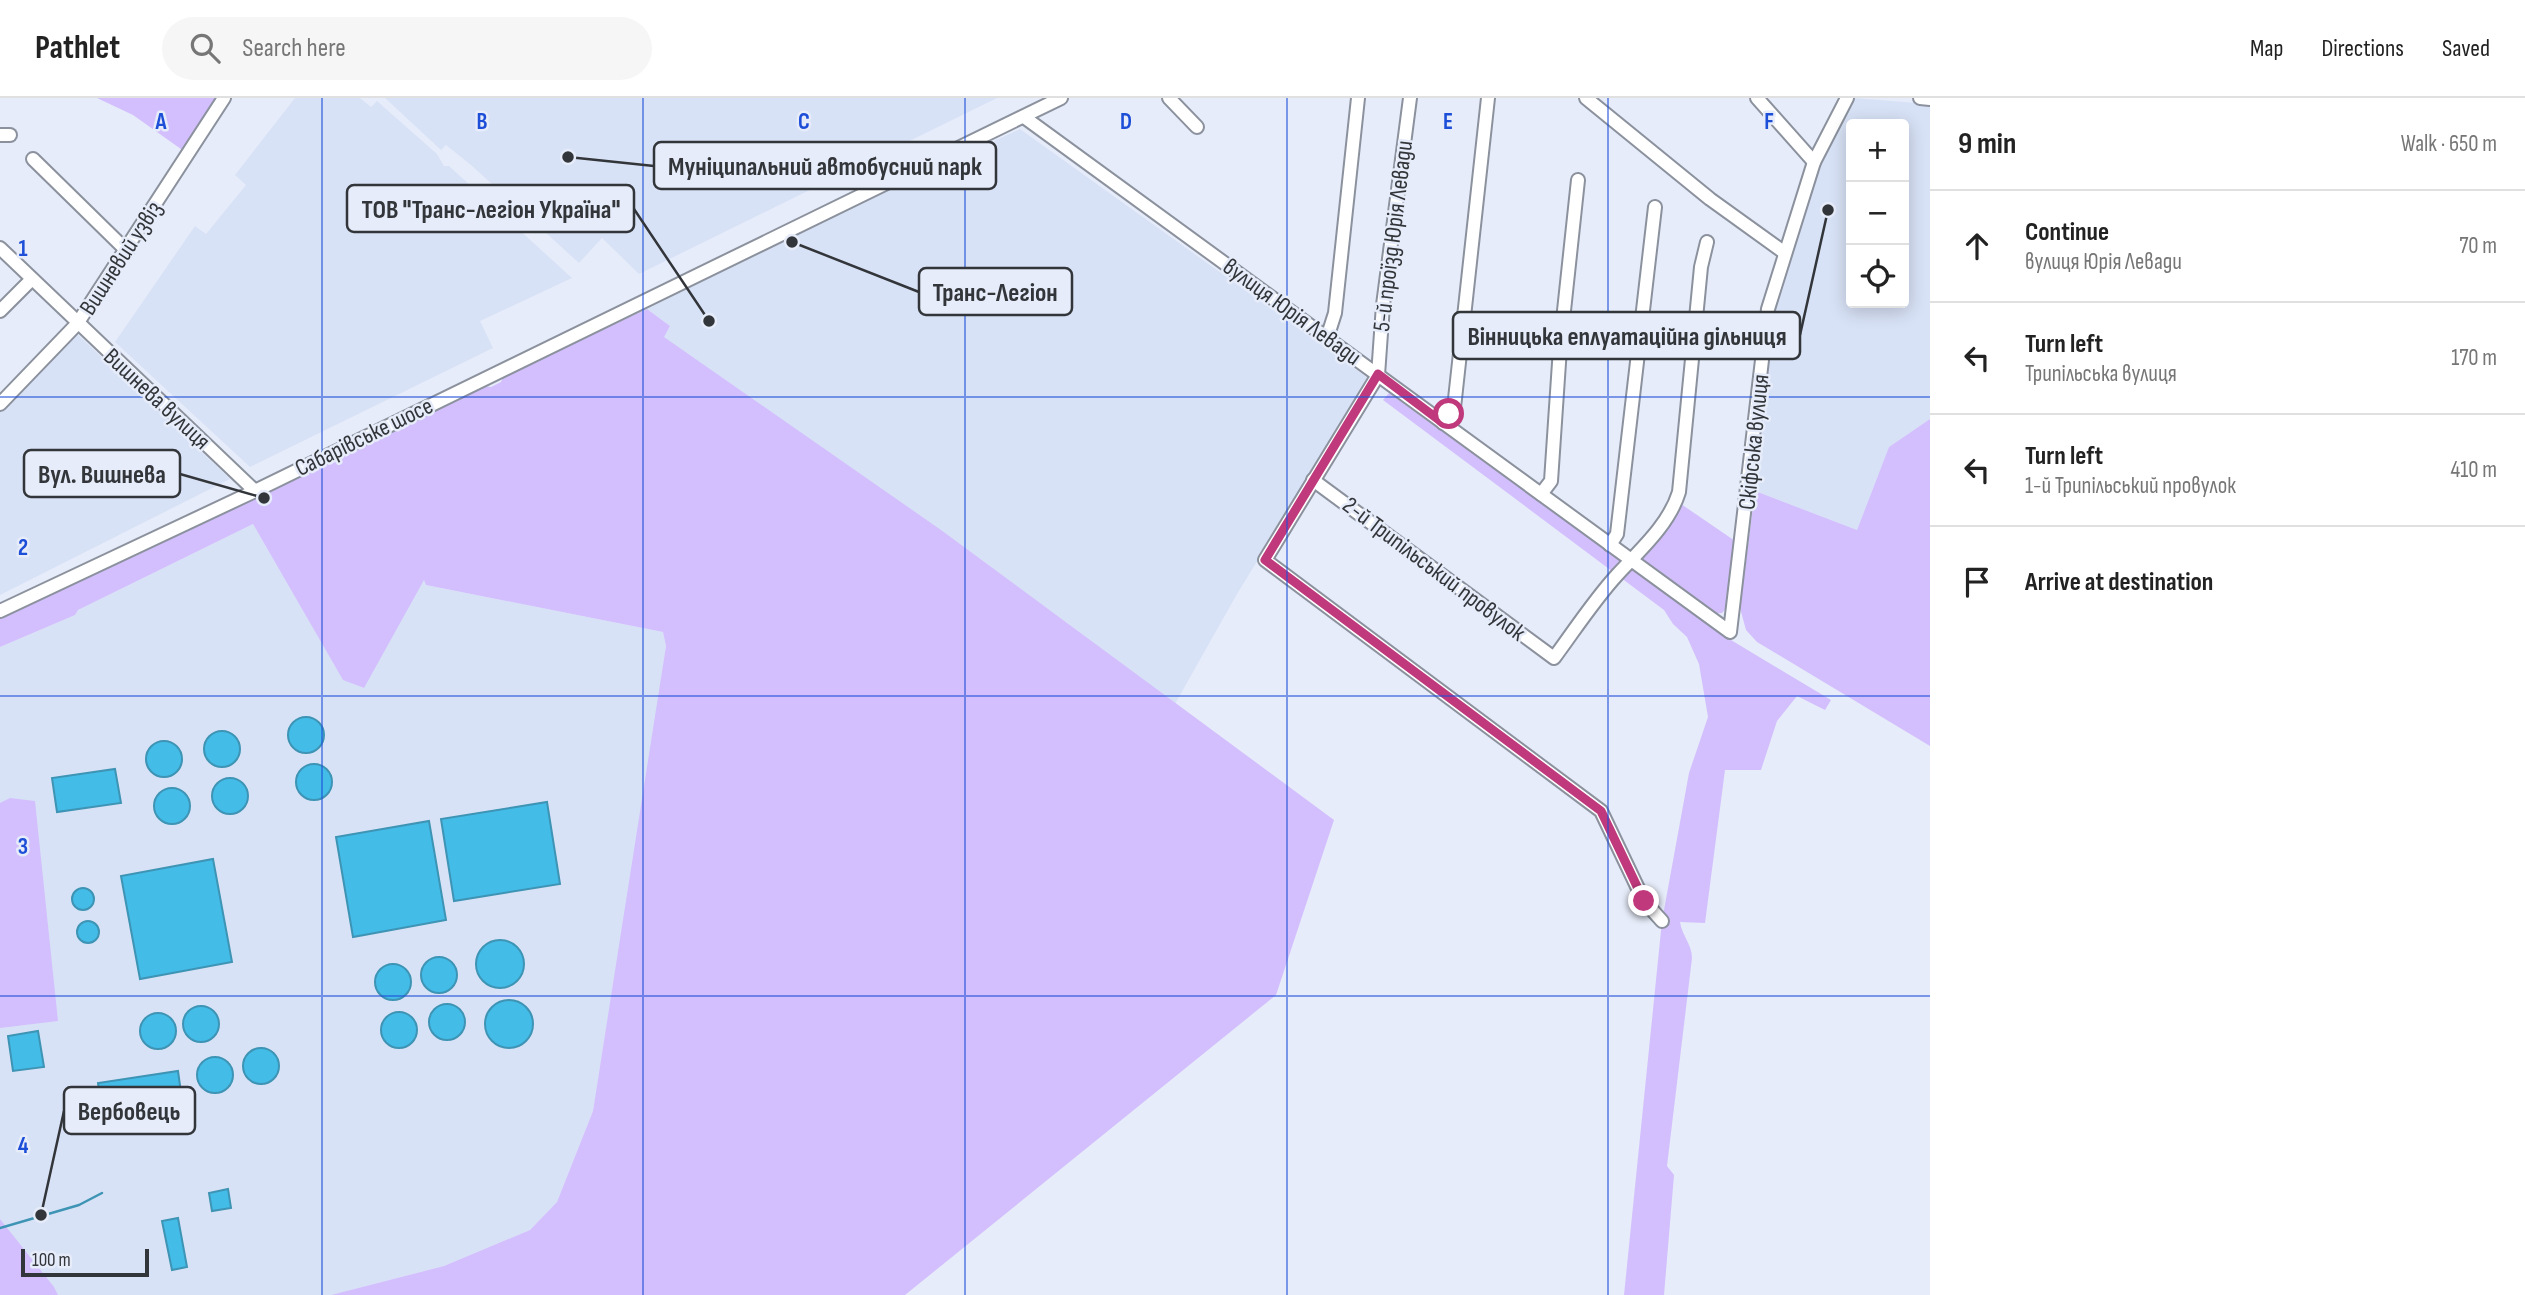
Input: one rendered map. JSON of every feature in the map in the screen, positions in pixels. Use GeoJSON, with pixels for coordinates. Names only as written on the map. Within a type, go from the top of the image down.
{"type":"FeatureCollection","features":[{"type":"Feature","properties":{"kind":"street","name":"Вишневий узвіз"},"geometry":{"type":"LineString","coordinates":[[0,404],[78,324],[224,98]]}},
{"type":"Feature","properties":{"kind":"street","name":"Сабарівське шосе"},"geometry":{"type":"LineString","coordinates":[[0,611],[255,491],[1061,98]]}},
{"type":"Feature","properties":{"kind":"street"},"geometry":{"type":"LineString","coordinates":[[1169,98],[1196,127]]}},
{"type":"Feature","properties":{"kind":"street"},"geometry":{"type":"LineString","coordinates":[[1327,338],[1335,313],[1358,98]]}},
{"type":"Feature","properties":{"kind":"street","name":"5-й проїзд Юрія Левади"},"geometry":{"type":"LineString","coordinates":[[1378,374],[1383,304],[1410,98]]}},
{"type":"Feature","properties":{"kind":"street"},"geometry":{"type":"LineString","coordinates":[[1443,423],[1454,408],[1488,98]]}},
{"type":"Feature","properties":{"kind":"street"},"geometry":{"type":"LineString","coordinates":[[1586,98],[1710,199],[1785,253]]}},
{"type":"Feature","properties":{"kind":"street"},"geometry":{"type":"LineString","coordinates":[[1757,98],[1814,162]]}},
{"type":"Feature","properties":{"kind":"street","name":"Скіфська вулиця"},"geometry":{"type":"LineString","coordinates":[[1730,632],[1768,309],[1814,162],[1847,98]]}},
{"type":"Feature","properties":{"kind":"street"},"geometry":{"type":"LineString","coordinates":[[1920,98],[1930,99]]}},
{"type":"Feature","properties":{"kind":"street","name":"вулиця Юрія Левади"},"geometry":{"type":"LineString","coordinates":[[1024,117],[1730,632]]}},
{"type":"Feature","properties":{"kind":"street"},"geometry":{"type":"LineString","coordinates":[[33,159],[127,251]]}},
{"type":"Feature","properties":{"kind":"street"},"geometry":{"type":"LineString","coordinates":[[1541,495],[1551,481],[1560,348],[1577,180]]}},
{"type":"Feature","properties":{"kind":"street"},"geometry":{"type":"LineString","coordinates":[[1609,545],[1617,534],[1655,207]]}},
{"type":"Feature","properties":{"kind":"street"},"geometry":{"type":"LineString","coordinates":[[1632,561],[1675,506],[1679,492],[1701,267],[1707,242]]}},
{"type":"Feature","properties":{"kind":"street","name":"Вишнева вулиця"},"geometry":{"type":"LineString","coordinates":[[0,248],[255,491]]}},
{"type":"Feature","properties":{"kind":"street"},"geometry":{"type":"LineString","coordinates":[[0,311],[32,279]]}},
{"type":"Feature","properties":{"kind":"street"},"geometry":{"type":"LineString","coordinates":[[1378,374],[1265,560],[1601,811],[1644,901],[1662,921]]}},
{"type":"Feature","properties":{"kind":"street","name":"2-й Трипільський провулок"},"geometry":{"type":"LineString","coordinates":[[1314,480],[1553,658],[1617,575],[1632,561]]}},
{"type":"Feature","properties":{"kind":"shaded area"},"geometry":{"type":"Polygon","coordinates":[[[97,98],[224,98],[188,154],[133,115],[97,98]]]}},
{"type":"Feature","properties":{"kind":"shaded area"},"geometry":{"type":"Polygon","coordinates":[[[295,98],[360,98],[371,107],[377,101],[437,154],[444,166],[449,166],[572,278],[480,321],[493,348],[250,467],[115,342],[195,226],[206,234],[246,185],[235,175],[295,98]]]}},
{"type":"Feature","properties":{"kind":"shaded area"},"geometry":{"type":"Polygon","coordinates":[[[385,98],[997,98],[639,274],[602,238],[579,263],[471,165],[446,145],[441,150],[385,98]]]}},
{"type":"Feature","properties":{"kind":"shaded area"},"geometry":{"type":"Polygon","coordinates":[[[1854,98],[1930,104],[1930,419],[1889,447],[1857,530],[1755,491],[1775,303],[1819,163],[1854,98]]]}},
{"type":"Feature","properties":{"kind":"shaded area"},"geometry":{"type":"Polygon","coordinates":[[[1020,129],[1369,379],[1237,594],[1175,704],[1062,619],[663,337],[670,326],[647,309],[868,199],[1020,129]]]}},
{"type":"Feature","properties":{"kind":"shaded area"},"geometry":{"type":"Polygon","coordinates":[[[647,309],[670,326],[664,337],[941,530],[1334,820],[1276,995],[905,1295],[331,1295],[444,1266],[530,1230],[557,1202],[593,1111],[666,646],[663,632],[426,585],[424,580],[364,688],[343,680],[253,524],[78,610],[75,615],[0,647],[0,612],[484,386],[491,387],[501,382],[504,375],[647,309]]]}},
{"type":"Feature","properties":{"kind":"shaded area"},"geometry":{"type":"Polygon","coordinates":[[[76,333],[230,479],[0,595],[0,409],[76,333]]]}},
{"type":"Feature","properties":{"kind":"shaded area"},"geometry":{"type":"Polygon","coordinates":[[[1389,393],[1726,637],[1831,700],[1825,710],[1797,696],[1777,721],[1761,770],[1725,770],[1705,923],[1680,922],[1692,958],[1667,1166],[1674,1175],[1664,1295],[1624,1295],[1662,921],[1689,773],[1708,717],[1699,664],[1687,637],[1673,624],[1664,610],[1383,400],[1389,393]]]}},
{"type":"Feature","properties":{"kind":"shaded area"},"geometry":{"type":"Polygon","coordinates":[[[1930,419],[1930,746],[1757,642],[1746,630],[1740,608],[1755,491],[1857,530],[1889,447],[1930,419]]]}},
{"type":"Feature","properties":{"kind":"shaded area"},"geometry":{"type":"Polygon","coordinates":[[[1681,504],[1738,543],[1729,605],[1722,613],[1712,614],[1638,561],[1681,504]]]}},
{"type":"Feature","properties":{"kind":"shaded area"},"geometry":{"type":"Polygon","coordinates":[[[253,524],[343,679],[363,688],[424,579],[426,585],[663,632],[666,646],[649,763],[593,1111],[557,1202],[530,1230],[444,1266],[331,1295],[58,1295],[0,1219],[0,647],[75,615],[78,610],[253,524]]]}},
{"type":"Feature","properties":{"kind":"shaded area"},"geometry":{"type":"Polygon","coordinates":[[[10,798],[35,801],[58,1021],[0,1028],[0,803],[10,798]]]}},
{"type":"Feature","properties":{"kind":"shaded area"},"geometry":{"type":"Polygon","coordinates":[[[0,1219],[54,1287],[58,1295],[0,1295],[0,1219]]]}},
{"type":"Feature","properties":{"kind":"water"},"geometry":{"type":"Polygon","coordinates":[[[306,717],[319,722],[324,735],[319,748],[306,753],[293,748],[288,735],[293,722],[306,717]]]}},
{"type":"Feature","properties":{"kind":"water"},"geometry":{"type":"Polygon","coordinates":[[[222,731],[235,736],[240,749],[235,762],[222,767],[209,762],[204,749],[209,736],[222,731]]]}},
{"type":"Feature","properties":{"kind":"water"},"geometry":{"type":"Polygon","coordinates":[[[164,741],[177,746],[182,759],[177,772],[164,777],[151,772],[146,759],[151,746],[164,741]]]}},
{"type":"Feature","properties":{"kind":"water"},"geometry":{"type":"Polygon","coordinates":[[[314,764],[327,769],[332,782],[327,795],[314,800],[301,795],[296,782],[301,769],[314,764]]]}},
{"type":"Feature","properties":{"kind":"water"},"geometry":{"type":"Polygon","coordinates":[[[115,769],[121,803],[57,812],[52,778],[115,769]]]}},
{"type":"Feature","properties":{"kind":"water"},"geometry":{"type":"Polygon","coordinates":[[[230,778],[243,783],[248,796],[243,809],[230,814],[217,809],[212,796],[217,783],[230,778]]]}},
{"type":"Feature","properties":{"kind":"water"},"geometry":{"type":"Polygon","coordinates":[[[172,788],[185,793],[190,806],[185,819],[172,824],[159,819],[154,806],[159,793],[172,788]]]}},
{"type":"Feature","properties":{"kind":"water"},"geometry":{"type":"Polygon","coordinates":[[[547,802],[560,884],[454,901],[441,819],[547,802]]]}},
{"type":"Feature","properties":{"kind":"water"},"geometry":{"type":"Polygon","coordinates":[[[429,821],[446,920],[353,937],[336,837],[429,821]]]}},
{"type":"Feature","properties":{"kind":"water"},"geometry":{"type":"Polygon","coordinates":[[[213,859],[232,962],[140,979],[121,876],[213,859]]]}},
{"type":"Feature","properties":{"kind":"water"},"geometry":{"type":"Polygon","coordinates":[[[79,888],[87,888],[94,895],[94,903],[87,910],[79,910],[72,903],[72,895],[79,888]]]}},
{"type":"Feature","properties":{"kind":"water"},"geometry":{"type":"Polygon","coordinates":[[[88,921],[96,924],[99,932],[96,940],[88,943],[80,940],[77,932],[80,924],[88,921]]]}},
{"type":"Feature","properties":{"kind":"water"},"geometry":{"type":"Polygon","coordinates":[[[500,940],[517,947],[524,964],[517,981],[500,988],[483,981],[476,964],[483,947],[500,940]]]}},
{"type":"Feature","properties":{"kind":"water"},"geometry":{"type":"Polygon","coordinates":[[[439,957],[452,962],[457,975],[452,988],[439,993],[426,988],[421,975],[426,962],[439,957]]]}},
{"type":"Feature","properties":{"kind":"water"},"geometry":{"type":"Polygon","coordinates":[[[393,964],[406,969],[411,982],[406,995],[393,1000],[380,995],[375,982],[380,969],[393,964]]]}},
{"type":"Feature","properties":{"kind":"water"},"geometry":{"type":"Polygon","coordinates":[[[509,1000],[526,1007],[533,1024],[526,1041],[509,1048],[492,1041],[485,1024],[492,1007],[509,1000]]]}},
{"type":"Feature","properties":{"kind":"water"},"geometry":{"type":"Polygon","coordinates":[[[447,1004],[460,1009],[465,1022],[460,1035],[447,1040],[434,1035],[429,1022],[434,1009],[447,1004]]]}},
{"type":"Feature","properties":{"kind":"water"},"geometry":{"type":"Polygon","coordinates":[[[201,1006],[214,1011],[219,1024],[214,1037],[201,1042],[188,1037],[183,1024],[188,1011],[201,1006]]]}},
{"type":"Feature","properties":{"kind":"water"},"geometry":{"type":"Polygon","coordinates":[[[399,1012],[412,1017],[417,1030],[412,1043],[399,1048],[386,1043],[381,1030],[386,1017],[399,1012]]]}},
{"type":"Feature","properties":{"kind":"water"},"geometry":{"type":"Polygon","coordinates":[[[158,1013],[171,1018],[176,1031],[171,1044],[158,1049],[145,1044],[140,1031],[145,1018],[158,1013]]]}},
{"type":"Feature","properties":{"kind":"water"},"geometry":{"type":"Polygon","coordinates":[[[38,1031],[44,1067],[13,1071],[8,1036],[38,1031]]]}},
{"type":"Feature","properties":{"kind":"water"},"geometry":{"type":"Polygon","coordinates":[[[261,1048],[274,1053],[279,1066],[274,1079],[261,1084],[248,1079],[243,1066],[248,1053],[261,1048]]]}},
{"type":"Feature","properties":{"kind":"water"},"geometry":{"type":"Polygon","coordinates":[[[215,1057],[228,1062],[233,1075],[228,1088],[215,1093],[202,1088],[197,1075],[202,1062],[215,1057]]]}},
{"type":"Feature","properties":{"kind":"water"},"geometry":{"type":"Polygon","coordinates":[[[178,1071],[183,1107],[103,1119],[98,1083],[178,1071]]]}},
{"type":"Feature","properties":{"kind":"water"},"geometry":{"type":"Polygon","coordinates":[[[228,1189],[231,1208],[212,1211],[209,1193],[228,1189]]]}},
{"type":"Feature","properties":{"kind":"water"},"geometry":{"type":"Polygon","coordinates":[[[178,1218],[187,1267],[172,1270],[162,1221],[178,1218]]]}},
{"type":"Feature","properties":{"kind":"waterway"},"geometry":{"type":"LineString","coordinates":[[0,1228],[79,1205],[102,1193]]}},
{"type":"Feature","properties":{"kind":"place","name":"Муніципальний автобусний парк"},"geometry":{"type":"Point","coordinates":[568,157]}},
{"type":"Feature","properties":{"kind":"place","name":"Вінницька еплуатаційна дільниця"},"geometry":{"type":"Point","coordinates":[1828,210]}},
{"type":"Feature","properties":{"kind":"place","name":"Транс-Легіон"},"geometry":{"type":"Point","coordinates":[792,242]}},
{"type":"Feature","properties":{"kind":"place","name":"ТОВ \"Транс-легіон Україна\""},"geometry":{"type":"Point","coordinates":[709,321]}},
{"type":"Feature","properties":{"kind":"place","name":"Вул. Вишнева"},"geometry":{"type":"Point","coordinates":[264,498]}},
{"type":"Feature","properties":{"kind":"place","name":"Вербовець"},"geometry":{"type":"Point","coordinates":[41,1215]}},
{"type":"Feature","properties":{"kind":"route"},"geometry":{"type":"LineString","coordinates":[[1449,414],[1443,423],[1378,374],[1265,560],[1601,811],[1644,901]]}}]}
